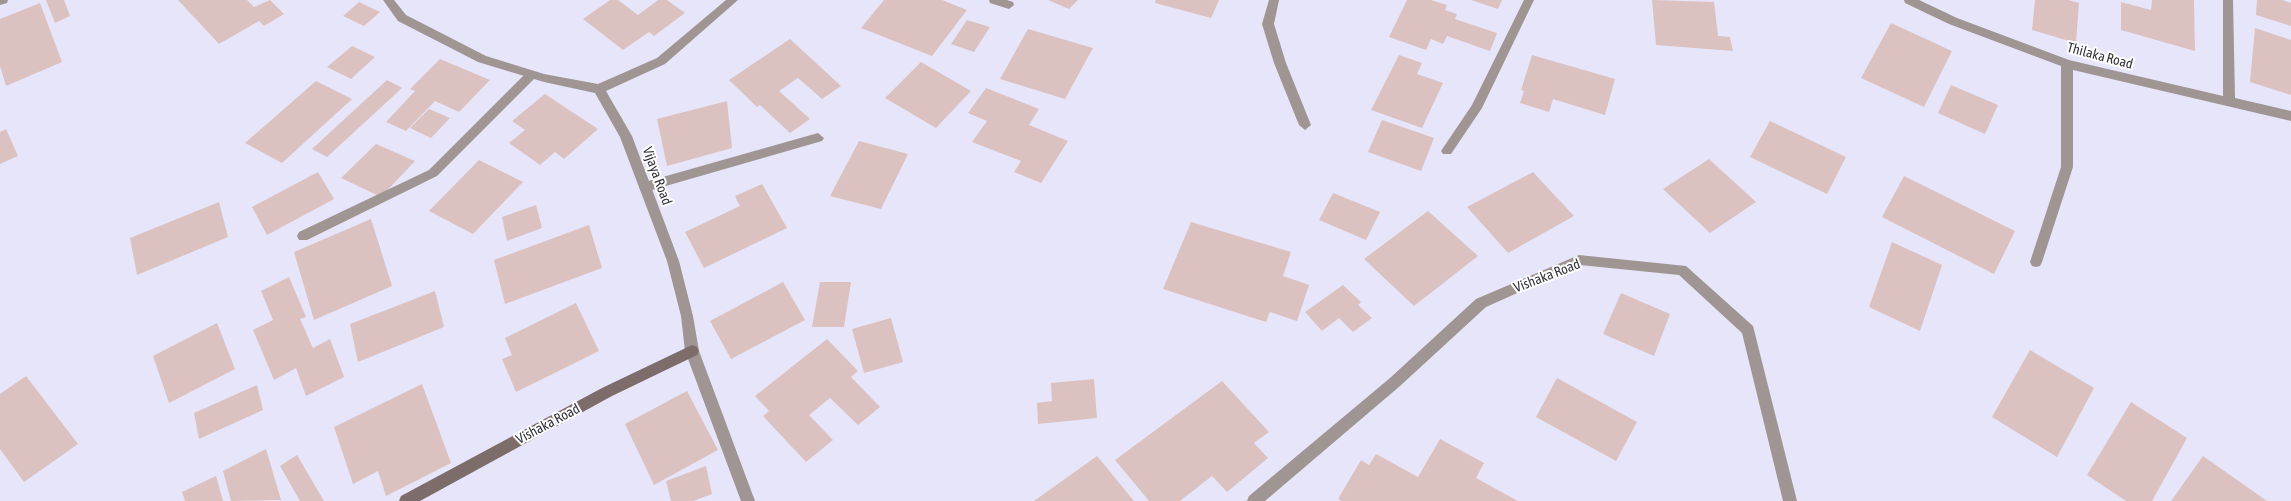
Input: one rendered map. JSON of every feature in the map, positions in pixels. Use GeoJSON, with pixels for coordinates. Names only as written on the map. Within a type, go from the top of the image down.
{"type":"FeatureCollection","features":[{"type":"Feature","properties":{"kind":"street"},"geometry":{"type":"LineString","coordinates":[[388,0],[402,18],[482,59],[531,74],[599,89],[661,61],[733,0]]}},
{"type":"Feature","properties":{"kind":"street"},"geometry":{"type":"LineString","coordinates":[[994,0],[1009,5]]}},
{"type":"Feature","properties":{"kind":"street"},"geometry":{"type":"LineString","coordinates":[[1274,0],[1268,24],[1280,62],[1305,125]]}},
{"type":"Feature","properties":{"kind":"street"},"geometry":{"type":"LineString","coordinates":[[1447,151],[1476,108],[1528,0]]}},
{"type":"Feature","properties":{"kind":"street","name":"Thilaka Road"},"geometry":{"type":"LineString","coordinates":[[1908,0],[1953,21],[2067,64],[2291,116]]}},
{"type":"Feature","properties":{"kind":"street"},"geometry":{"type":"LineString","coordinates":[[2228,0],[2229,101]]}},
{"type":"Feature","properties":{"kind":"street"},"geometry":{"type":"LineString","coordinates":[[2036,262],[2067,167],[2067,64]]}},
{"type":"Feature","properties":{"kind":"street"},"geometry":{"type":"LineString","coordinates":[[303,236],[433,173],[531,74]]}},
{"type":"Feature","properties":{"kind":"street","name":"Vijaya Road"},"geometry":{"type":"LineString","coordinates":[[599,89],[626,136],[673,261],[687,316],[692,351],[748,501]]}},
{"type":"Feature","properties":{"kind":"street"},"geometry":{"type":"LineString","coordinates":[[645,187],[818,138]]}},
{"type":"Feature","properties":{"kind":"street","name":"Vishaka Road"},"geometry":{"type":"LineString","coordinates":[[1254,501],[1395,382],[1481,303],[1579,260],[1682,270],[1748,330],[1790,501]]}},
{"type":"Feature","properties":{"kind":"street","name":"Vishaka Road"},"geometry":{"type":"LineString","coordinates":[[406,501],[607,392],[692,351]]}},
{"type":"Feature","properties":{"kind":"building"},"geometry":{"type":"Polygon","coordinates":[[[46,0],[64,0],[70,16],[55,23],[46,0]]]}},
{"type":"Feature","properties":{"kind":"building"},"geometry":{"type":"Polygon","coordinates":[[[178,0],[247,0],[254,7],[270,0],[284,14],[264,26],[259,21],[219,44],[178,0]]]}},
{"type":"Feature","properties":{"kind":"building"},"geometry":{"type":"Polygon","coordinates":[[[610,0],[618,0],[638,15],[658,0],[667,0],[685,13],[654,36],[649,32],[623,50],[583,19],[610,0]]]}},
{"type":"Feature","properties":{"kind":"building"},"geometry":{"type":"Polygon","coordinates":[[[884,0],[942,0],[967,10],[932,56],[861,28],[884,0]]]}},
{"type":"Feature","properties":{"kind":"building"},"geometry":{"type":"Polygon","coordinates":[[[1048,0],[1078,0],[1069,9],[1048,0]]]}},
{"type":"Feature","properties":{"kind":"building"},"geometry":{"type":"Polygon","coordinates":[[[1156,0],[1219,0],[1211,18],[1155,3],[1156,0]]]}},
{"type":"Feature","properties":{"kind":"building"},"geometry":{"type":"Polygon","coordinates":[[[1407,0],[1431,0],[1447,5],[1445,10],[1457,14],[1455,19],[1497,33],[1490,51],[1447,36],[1443,44],[1431,39],[1426,50],[1389,37],[1407,0]]]}},
{"type":"Feature","properties":{"kind":"building"},"geometry":{"type":"Polygon","coordinates":[[[1471,0],[1502,0],[1498,9],[1471,0]]]}},
{"type":"Feature","properties":{"kind":"building"},"geometry":{"type":"Polygon","coordinates":[[[1652,0],[1714,2],[1718,36],[1730,37],[1733,51],[1656,45],[1652,0]]]}},
{"type":"Feature","properties":{"kind":"building"},"geometry":{"type":"Polygon","coordinates":[[[2035,0],[2068,0],[2079,3],[2076,43],[2032,30],[2035,0]]]}},
{"type":"Feature","properties":{"kind":"building"},"geometry":{"type":"Polygon","coordinates":[[[2152,0],[2194,0],[2195,51],[2121,30],[2121,2],[2151,10],[2152,0]]]}},
{"type":"Feature","properties":{"kind":"building"},"geometry":{"type":"Polygon","coordinates":[[[2257,0],[2282,0],[2291,3],[2291,26],[2256,15],[2257,0]]]}},
{"type":"Feature","properties":{"kind":"building"},"geometry":{"type":"Polygon","coordinates":[[[359,2],[380,12],[364,26],[343,16],[359,2]]]}},
{"type":"Feature","properties":{"kind":"building"},"geometry":{"type":"Polygon","coordinates":[[[40,3],[62,62],[6,86],[0,66],[0,19],[40,3]]]}},
{"type":"Feature","properties":{"kind":"building"},"geometry":{"type":"Polygon","coordinates":[[[967,20],[990,27],[974,52],[951,44],[967,20]]]}},
{"type":"Feature","properties":{"kind":"building"},"geometry":{"type":"Polygon","coordinates":[[[1891,23],[1952,51],[1924,107],[1861,78],[1891,23]]]}},
{"type":"Feature","properties":{"kind":"building"},"geometry":{"type":"Polygon","coordinates":[[[2255,28],[2291,40],[2291,95],[2250,82],[2255,28]]]}},
{"type":"Feature","properties":{"kind":"building"},"geometry":{"type":"Polygon","coordinates":[[[1028,29],[1093,48],[1065,99],[1000,79],[1028,29]]]}},
{"type":"Feature","properties":{"kind":"building"},"geometry":{"type":"Polygon","coordinates":[[[790,39],[841,86],[822,99],[798,78],[779,91],[810,119],[790,133],[760,105],[757,107],[729,80],[790,39]]]}},
{"type":"Feature","properties":{"kind":"building"},"geometry":{"type":"Polygon","coordinates":[[[352,46],[375,57],[351,79],[327,67],[352,46]]]}},
{"type":"Feature","properties":{"kind":"building"},"geometry":{"type":"Polygon","coordinates":[[[1399,55],[1422,63],[1417,74],[1443,83],[1422,128],[1371,110],[1399,55]]]}},
{"type":"Feature","properties":{"kind":"building"},"geometry":{"type":"Polygon","coordinates":[[[1532,55],[1615,79],[1605,115],[1553,99],[1549,112],[1520,103],[1524,91],[1521,90],[1532,55]]]}},
{"type":"Feature","properties":{"kind":"building"},"geometry":{"type":"Polygon","coordinates":[[[440,59],[490,80],[459,112],[435,101],[406,131],[386,122],[415,91],[410,89],[440,59]]]}},
{"type":"Feature","properties":{"kind":"building"},"geometry":{"type":"Polygon","coordinates":[[[921,62],[971,91],[936,128],[885,98],[921,62]]]}},
{"type":"Feature","properties":{"kind":"building"},"geometry":{"type":"Polygon","coordinates":[[[387,80],[402,88],[327,157],[312,149],[387,80]]]}},
{"type":"Feature","properties":{"kind":"building"},"geometry":{"type":"Polygon","coordinates":[[[316,81],[352,99],[282,163],[245,143],[316,81]]]}},
{"type":"Feature","properties":{"kind":"building"},"geometry":{"type":"Polygon","coordinates":[[[1951,85],[1998,105],[1985,134],[1938,113],[1951,85]]]}},
{"type":"Feature","properties":{"kind":"building"},"geometry":{"type":"Polygon","coordinates":[[[986,88],[1039,109],[1029,125],[1068,141],[1041,183],[1014,172],[1021,161],[972,142],[987,121],[968,113],[986,88]]]}},
{"type":"Feature","properties":{"kind":"building"},"geometry":{"type":"Polygon","coordinates":[[[545,94],[598,129],[564,159],[555,152],[540,165],[509,143],[525,130],[512,121],[545,94]]]}},
{"type":"Feature","properties":{"kind":"building"},"geometry":{"type":"Polygon","coordinates":[[[727,101],[732,148],[667,166],[657,119],[727,101]]]}},
{"type":"Feature","properties":{"kind":"building"},"geometry":{"type":"Polygon","coordinates":[[[429,109],[450,118],[431,138],[410,128],[429,109]]]}},
{"type":"Feature","properties":{"kind":"building"},"geometry":{"type":"Polygon","coordinates":[[[1382,120],[1434,138],[1421,171],[1368,152],[1382,120]]]}},
{"type":"Feature","properties":{"kind":"building"},"geometry":{"type":"Polygon","coordinates":[[[1770,121],[1846,157],[1827,194],[1750,157],[1770,121]]]}},
{"type":"Feature","properties":{"kind":"building"},"geometry":{"type":"Polygon","coordinates":[[[6,129],[18,156],[0,164],[0,132],[6,129]]]}},
{"type":"Feature","properties":{"kind":"building"},"geometry":{"type":"Polygon","coordinates":[[[859,141],[908,154],[881,209],[830,196],[859,141]]]}},
{"type":"Feature","properties":{"kind":"building"},"geometry":{"type":"Polygon","coordinates":[[[376,144],[415,161],[381,197],[341,178],[376,144]]]}},
{"type":"Feature","properties":{"kind":"building"},"geometry":{"type":"Polygon","coordinates":[[[1709,159],[1756,202],[1710,233],[1663,189],[1709,159]]]}},
{"type":"Feature","properties":{"kind":"building"},"geometry":{"type":"Polygon","coordinates":[[[479,160],[523,182],[473,234],[429,211],[479,160]]]}},
{"type":"Feature","properties":{"kind":"building"},"geometry":{"type":"Polygon","coordinates":[[[318,172],[334,199],[267,235],[252,207],[318,172]]]}},
{"type":"Feature","properties":{"kind":"building"},"geometry":{"type":"Polygon","coordinates":[[[1533,172],[1574,216],[1508,253],[1467,207],[1533,172]]]}},
{"type":"Feature","properties":{"kind":"building"},"geometry":{"type":"Polygon","coordinates":[[[1904,176],[2015,231],[1994,274],[1882,217],[1904,176]]]}},
{"type":"Feature","properties":{"kind":"building"},"geometry":{"type":"Polygon","coordinates":[[[762,184],[787,228],[704,268],[685,232],[740,206],[735,196],[762,184]]]}},
{"type":"Feature","properties":{"kind":"building"},"geometry":{"type":"Polygon","coordinates":[[[1333,193],[1380,212],[1366,240],[1319,220],[1333,193]]]}},
{"type":"Feature","properties":{"kind":"building"},"geometry":{"type":"Polygon","coordinates":[[[219,202],[228,237],[137,275],[130,238],[219,202]]]}},
{"type":"Feature","properties":{"kind":"building"},"geometry":{"type":"Polygon","coordinates":[[[536,205],[542,228],[507,241],[502,217],[536,205]]]}},
{"type":"Feature","properties":{"kind":"building"},"geometry":{"type":"Polygon","coordinates":[[[1428,211],[1478,256],[1414,306],[1364,259],[1428,211]]]}},
{"type":"Feature","properties":{"kind":"building"},"geometry":{"type":"Polygon","coordinates":[[[371,219],[392,286],[314,320],[294,252],[371,219]]]}},
{"type":"Feature","properties":{"kind":"building"},"geometry":{"type":"Polygon","coordinates":[[[1191,222],[1291,252],[1283,276],[1309,285],[1297,321],[1270,312],[1266,322],[1163,289],[1191,222]]]}},
{"type":"Feature","properties":{"kind":"building"},"geometry":{"type":"Polygon","coordinates":[[[589,225],[602,268],[505,304],[494,260],[589,225]]]}},
{"type":"Feature","properties":{"kind":"building"},"geometry":{"type":"Polygon","coordinates":[[[1892,242],[1942,265],[1920,331],[1869,307],[1892,242]]]}},
{"type":"Feature","properties":{"kind":"building"},"geometry":{"type":"Polygon","coordinates":[[[289,277],[306,317],[300,319],[313,348],[330,339],[344,377],[306,396],[296,368],[274,380],[253,330],[273,320],[261,291],[289,277]]]}},
{"type":"Feature","properties":{"kind":"building"},"geometry":{"type":"Polygon","coordinates":[[[783,282],[805,320],[731,359],[710,321],[783,282]]]}},
{"type":"Feature","properties":{"kind":"building"},"geometry":{"type":"Polygon","coordinates":[[[820,282],[851,282],[844,327],[812,327],[820,282]]]}},
{"type":"Feature","properties":{"kind":"building"},"geometry":{"type":"Polygon","coordinates":[[[1343,285],[1361,302],[1358,305],[1372,318],[1353,332],[1339,318],[1322,331],[1305,312],[1343,285]]]}},
{"type":"Feature","properties":{"kind":"building"},"geometry":{"type":"Polygon","coordinates":[[[435,291],[444,327],[358,362],[350,324],[435,291]]]}},
{"type":"Feature","properties":{"kind":"building"},"geometry":{"type":"Polygon","coordinates":[[[1621,293],[1670,314],[1654,356],[1603,334],[1621,293]]]}},
{"type":"Feature","properties":{"kind":"building"},"geometry":{"type":"Polygon","coordinates":[[[576,303],[599,351],[516,392],[502,359],[512,355],[505,338],[576,303]]]}},
{"type":"Feature","properties":{"kind":"building"},"geometry":{"type":"Polygon","coordinates":[[[891,318],[903,362],[864,373],[852,329],[891,318]]]}},
{"type":"Feature","properties":{"kind":"building"},"geometry":{"type":"Polygon","coordinates":[[[217,323],[235,369],[169,403],[153,356],[217,323]]]}},
{"type":"Feature","properties":{"kind":"building"},"geometry":{"type":"Polygon","coordinates":[[[827,339],[858,371],[851,377],[880,407],[858,425],[830,398],[809,415],[833,440],[806,462],[763,416],[769,411],[755,396],[827,339]]]}},
{"type":"Feature","properties":{"kind":"building"},"geometry":{"type":"Polygon","coordinates":[[[2030,350],[2094,388],[2057,457],[1992,417],[2030,350]]]}},
{"type":"Feature","properties":{"kind":"building"},"geometry":{"type":"Polygon","coordinates":[[[26,376],[78,444],[24,482],[0,449],[0,394],[26,376]]]}},
{"type":"Feature","properties":{"kind":"building"},"geometry":{"type":"Polygon","coordinates":[[[1557,378],[1637,422],[1616,461],[1536,417],[1557,378]]]}},
{"type":"Feature","properties":{"kind":"building"},"geometry":{"type":"Polygon","coordinates":[[[1094,379],[1097,418],[1038,424],[1037,403],[1052,401],[1051,383],[1094,379]]]}},
{"type":"Feature","properties":{"kind":"building"},"geometry":{"type":"Polygon","coordinates":[[[1222,381],[1269,432],[1254,443],[1268,458],[1227,492],[1212,476],[1180,501],[1149,501],[1115,460],[1222,381]]]}},
{"type":"Feature","properties":{"kind":"building"},"geometry":{"type":"Polygon","coordinates":[[[422,384],[451,463],[386,496],[378,471],[353,484],[334,427],[422,384]]]}},
{"type":"Feature","properties":{"kind":"building"},"geometry":{"type":"Polygon","coordinates":[[[257,385],[263,410],[199,439],[194,413],[257,385]]]}},
{"type":"Feature","properties":{"kind":"building"},"geometry":{"type":"Polygon","coordinates":[[[687,391],[718,450],[654,485],[625,424],[687,391]]]}},
{"type":"Feature","properties":{"kind":"building"},"geometry":{"type":"Polygon","coordinates":[[[2131,402],[2187,438],[2152,501],[2126,501],[2087,475],[2131,402]]]}},
{"type":"Feature","properties":{"kind":"building"},"geometry":{"type":"Polygon","coordinates":[[[1440,439],[1484,463],[1476,478],[1518,501],[1342,501],[1338,499],[1361,460],[1369,465],[1376,454],[1418,477],[1440,439]]]}},
{"type":"Feature","properties":{"kind":"building"},"geometry":{"type":"Polygon","coordinates":[[[266,449],[281,500],[231,501],[223,471],[266,449]]]}},
{"type":"Feature","properties":{"kind":"building"},"geometry":{"type":"Polygon","coordinates":[[[297,455],[324,501],[300,501],[280,466],[297,455]]]}},
{"type":"Feature","properties":{"kind":"building"},"geometry":{"type":"Polygon","coordinates":[[[1097,456],[1134,501],[1034,501],[1097,456]]]}},
{"type":"Feature","properties":{"kind":"building"},"geometry":{"type":"Polygon","coordinates":[[[2203,456],[2267,501],[2171,501],[2203,456]]]}},
{"type":"Feature","properties":{"kind":"building"},"geometry":{"type":"Polygon","coordinates":[[[706,466],[712,494],[693,501],[671,501],[666,481],[706,466]]]}},
{"type":"Feature","properties":{"kind":"building"},"geometry":{"type":"Polygon","coordinates":[[[216,476],[223,501],[185,501],[182,492],[216,476]]]}}]}
